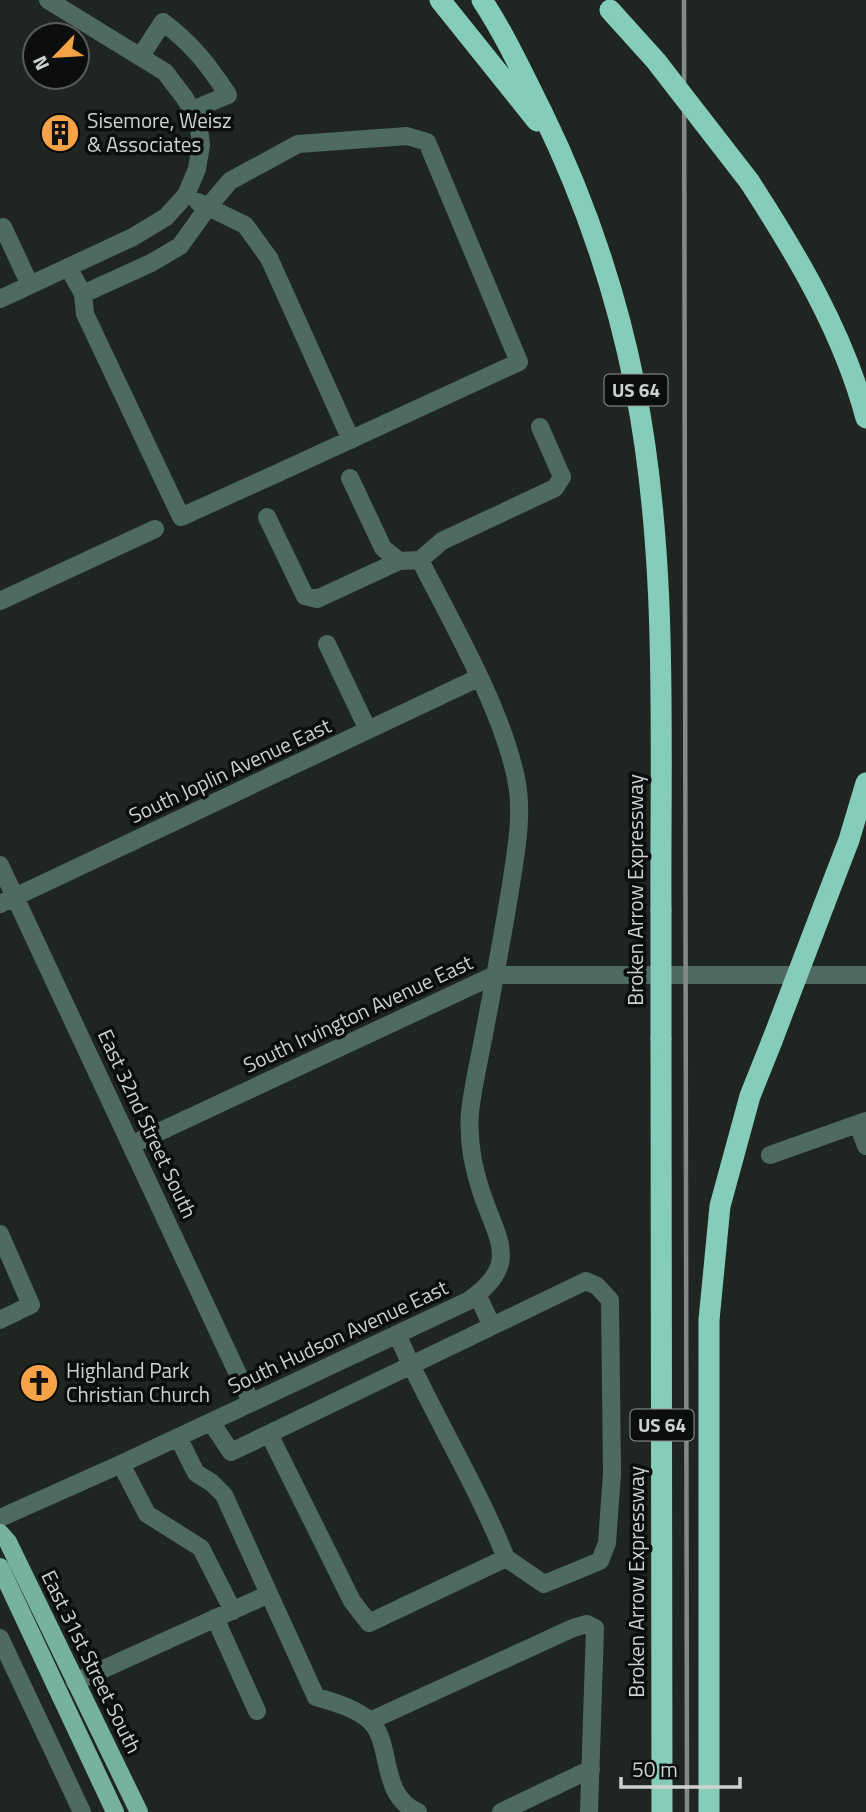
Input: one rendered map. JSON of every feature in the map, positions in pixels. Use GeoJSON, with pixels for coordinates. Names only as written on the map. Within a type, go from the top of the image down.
{"type":"FeatureCollection","features":[{"type":"Feature","properties":{"kind":"highway"},"geometry":{"type":"LineString","coordinates":[[440,0],[562,152]]}},
{"type":"Feature","properties":{"kind":"highway","name":"Broken Arrow Expressway"},"geometry":{"type":"LineString","coordinates":[[481,0],[521,68],[562,152],[590,222],[622,328],[635,389],[655,546],[659,638],[661,910],[662,1812]]}},
{"type":"Feature","properties":{"kind":"highway"},"geometry":{"type":"LineString","coordinates":[[605,5],[656,61],[749,181],[809,279],[848,365],[866,418]]}},
{"type":"Feature","properties":{"kind":"highway","name":"US 64"},"geometry":{"type":"LineString","coordinates":[[709,1812],[709,1320],[720,1206],[750,1096],[849,840],[866,783]]}},
{"type":"Feature","properties":{"kind":"main road","name":"East 31st Street South"},"geometry":{"type":"LineString","coordinates":[[0,1533],[8,1542],[139,1812]]}},
{"type":"Feature","properties":{"kind":"main road","name":"East 31st Street South"},"geometry":{"type":"LineString","coordinates":[[0,1567],[115,1812]]}},
{"type":"Feature","properties":{"kind":"street"},"geometry":{"type":"LineString","coordinates":[[0,299],[133,237],[166,216],[186,195],[197,169],[201,145],[198,120],[165,72],[48,0]]}},
{"type":"Feature","properties":{"kind":"street"},"geometry":{"type":"LineString","coordinates":[[141,57],[163,22],[187,40],[228,95],[192,110]]}},
{"type":"Feature","properties":{"kind":"street"},"geometry":{"type":"LineString","coordinates":[[68,267],[83,294],[85,314],[181,517],[519,362],[427,142],[407,136],[298,144],[230,181],[180,246],[151,263],[83,294]]}},
{"type":"Feature","properties":{"kind":"street"},"geometry":{"type":"LineString","coordinates":[[186,195],[245,225],[269,258],[351,440]]}},
{"type":"Feature","properties":{"kind":"street"},"geometry":{"type":"LineString","coordinates":[[0,228],[3,227],[30,285]]}},
{"type":"Feature","properties":{"kind":"street"},"geometry":{"type":"LineString","coordinates":[[267,517],[305,596],[317,599],[399,561],[420,560],[442,541],[555,488],[562,477],[540,427]]}},
{"type":"Feature","properties":{"kind":"street"},"geometry":{"type":"LineString","coordinates":[[350,478],[383,548],[399,561]]}},
{"type":"Feature","properties":{"kind":"street"},"geometry":{"type":"LineString","coordinates":[[0,601],[155,529]]}},
{"type":"Feature","properties":{"kind":"street"},"geometry":{"type":"LineString","coordinates":[[420,560],[478,678],[509,753],[516,779],[520,807],[517,842],[495,975]]}},
{"type":"Feature","properties":{"kind":"street"},"geometry":{"type":"LineString","coordinates":[[327,644],[368,730]]}},
{"type":"Feature","properties":{"kind":"street","name":"South Joplin Avenue East"},"geometry":{"type":"LineString","coordinates":[[7,901],[478,678]]}},
{"type":"Feature","properties":{"kind":"street","name":"East 32nd Street South"},"geometry":{"type":"LineString","coordinates":[[0,865],[7,901],[131,1145],[251,1402]]}},
{"type":"Feature","properties":{"kind":"street","name":"South Irvington Avenue East"},"geometry":{"type":"LineString","coordinates":[[131,1145],[495,975],[866,975]]}},
{"type":"Feature","properties":{"kind":"street","name":"South Hudson Avenue East"},"geometry":{"type":"LineString","coordinates":[[0,1518],[397,1334],[477,1294],[497,1274],[502,1258],[499,1240],[480,1189],[469,1126],[473,1082],[495,975]]}},
{"type":"Feature","properties":{"kind":"street"},"geometry":{"type":"LineString","coordinates":[[770,1155],[862,1122],[866,1146]]}},
{"type":"Feature","properties":{"kind":"street"},"geometry":{"type":"LineString","coordinates":[[0,1234],[31,1306],[0,1320]]}},
{"type":"Feature","properties":{"kind":"street"},"geometry":{"type":"LineString","coordinates":[[211,1422],[232,1452],[411,1366],[586,1281],[597,1286],[610,1300],[612,1474],[607,1543],[600,1561],[544,1584],[506,1558],[487,1512],[411,1366],[397,1334]]}},
{"type":"Feature","properties":{"kind":"street"},"geometry":{"type":"LineString","coordinates":[[477,1294],[492,1326]]}},
{"type":"Feature","properties":{"kind":"street"},"geometry":{"type":"LineString","coordinates":[[269,1434],[352,1601],[369,1623],[506,1558]]}},
{"type":"Feature","properties":{"kind":"street"},"geometry":{"type":"LineString","coordinates":[[178,1437],[196,1473],[224,1495],[316,1697],[338,1703],[370,1721],[377,1731],[395,1793],[411,1809],[418,1812]]}},
{"type":"Feature","properties":{"kind":"street"},"geometry":{"type":"LineString","coordinates":[[121,1464],[147,1514],[201,1548],[233,1611]]}},
{"type":"Feature","properties":{"kind":"street"},"geometry":{"type":"LineString","coordinates":[[75,1682],[269,1594]]}},
{"type":"Feature","properties":{"kind":"street"},"geometry":{"type":"LineString","coordinates":[[215,1618],[257,1711]]}},
{"type":"Feature","properties":{"kind":"street"},"geometry":{"type":"LineString","coordinates":[[370,1721],[587,1624],[595,1628],[589,1812]]}},
{"type":"Feature","properties":{"kind":"street"},"geometry":{"type":"LineString","coordinates":[[0,1638],[82,1812]]}},
{"type":"Feature","properties":{"kind":"street"},"geometry":{"type":"LineString","coordinates":[[501,1812],[591,1769]]}},
{"type":"Feature","properties":{"kind":"railway"},"geometry":{"type":"LineString","coordinates":[[684,0],[687,1812]]}},
{"type":"Feature","properties":{"kind":"place","name":"Sisemore, Weisz & Associates"},"geometry":{"type":"Point","coordinates":[60,133]}},
{"type":"Feature","properties":{"kind":"place","name":"Highland Park Christian Church"},"geometry":{"type":"Point","coordinates":[39,1383]}}]}
